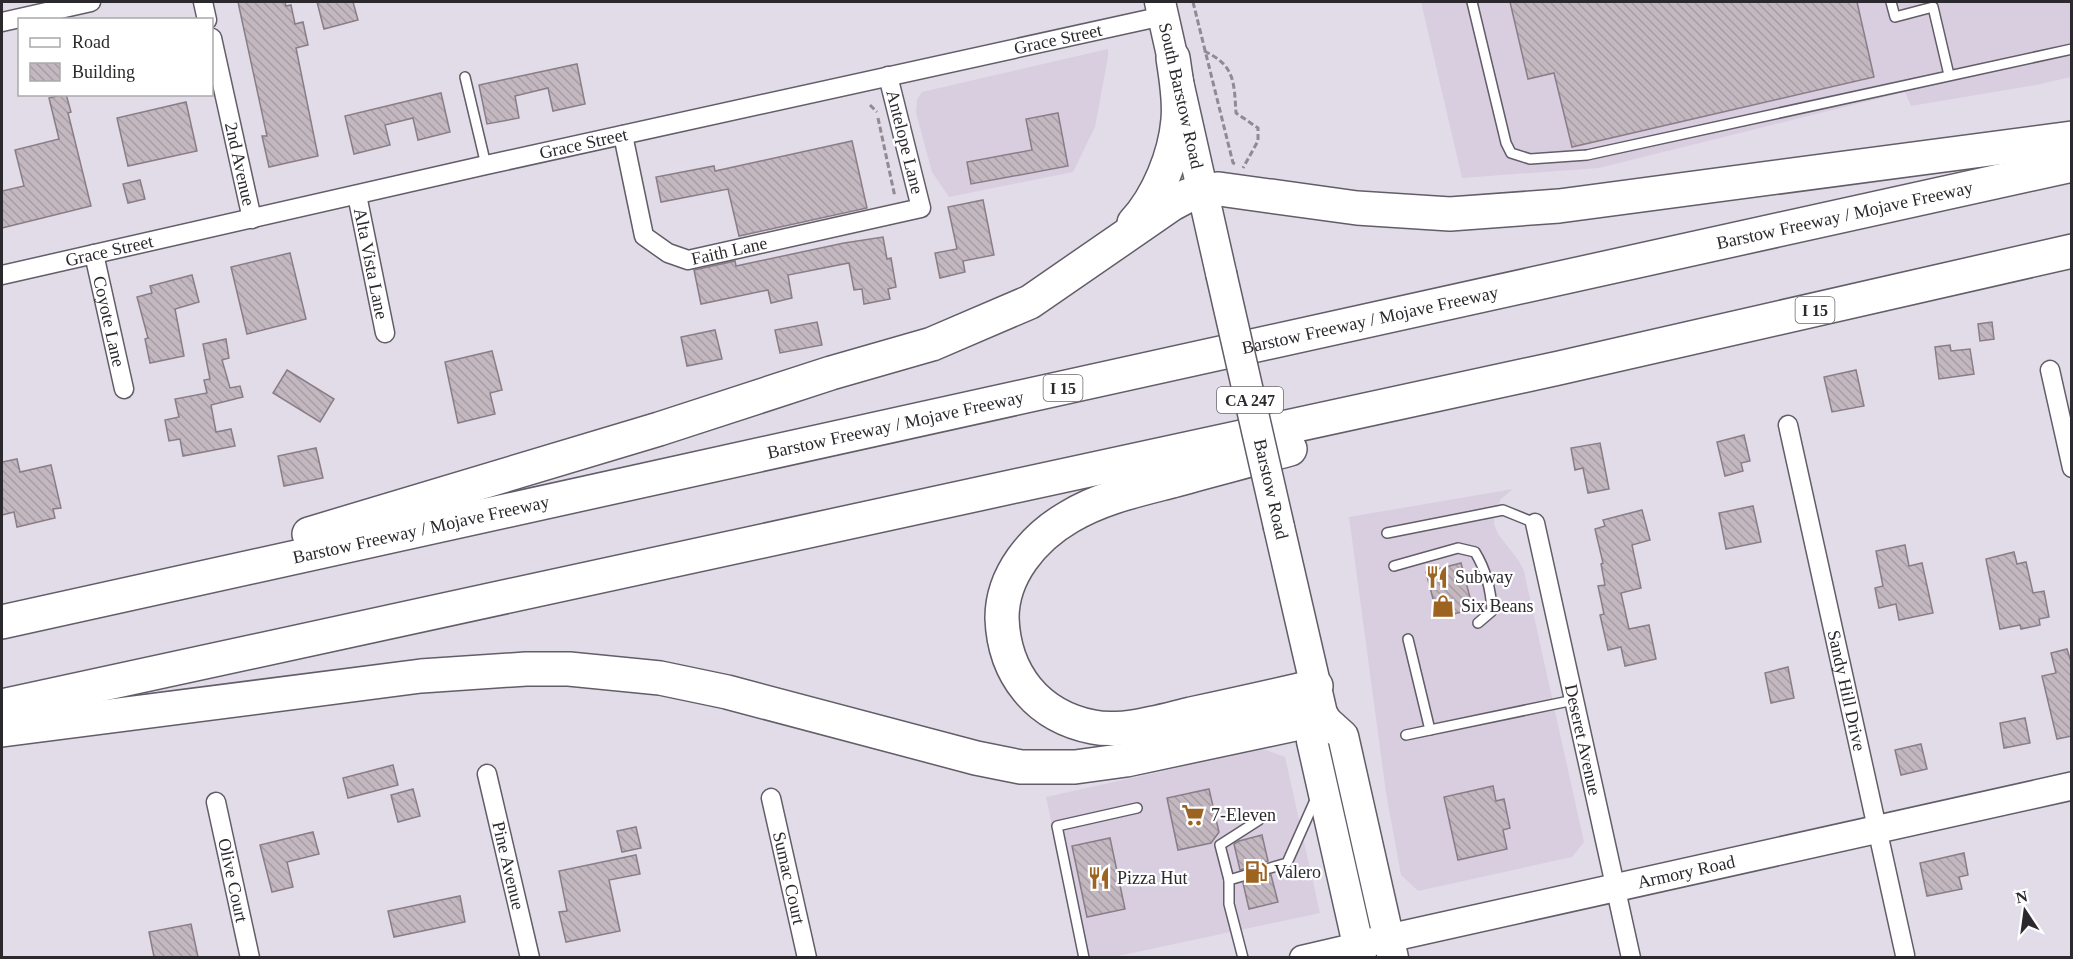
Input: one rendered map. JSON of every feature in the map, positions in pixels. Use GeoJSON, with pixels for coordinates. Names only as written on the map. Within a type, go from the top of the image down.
{"type":"FeatureCollection","features":[{"type":"Feature","properties":{"kind":"highway"},"geometry":{"type":"LineString","coordinates":[[1117,242],[1153,196],[1174,143],[1178,103],[1173,58]]}},
{"type":"Feature","properties":{"kind":"highway"},"geometry":{"type":"LineString","coordinates":[[55,611],[659,429],[831,373],[932,344],[1030,302],[1172,204],[1202,191],[1236,191],[1357,208],[1450,214],[1559,206],[2072,138]]}},
{"type":"Feature","properties":{"kind":"highway","name":"Barstow Freeway / Mojave Freeway"},"geometry":{"type":"LineString","coordinates":[[2,622],[2072,165]]}},
{"type":"Feature","properties":{"kind":"highway","name":"I 15"},"geometry":{"type":"LineString","coordinates":[[2,706],[1559,368],[2072,251]]}},
{"type":"Feature","properties":{"kind":"highway"},"geometry":{"type":"LineString","coordinates":[[1316,686],[1137,727],[1094,728],[1054,714],[1028,692],[1010,665],[1003,635],[1002,605],[1011,576],[1026,553],[1046,533],[1069,516],[1100,502],[1128,492],[1364,430],[1559,368]]}},
{"type":"Feature","properties":{"kind":"highway"},"geometry":{"type":"LineString","coordinates":[[2,730],[421,676],[526,669],[569,669],[660,678],[788,707],[976,758],[1021,767],[1075,767],[1126,760],[1323,718]]}},
{"type":"Feature","properties":{"kind":"main road","name":"South Barstow Road"},"geometry":{"type":"LineString","coordinates":[[1162,9],[1202,191]]}},
{"type":"Feature","properties":{"kind":"main road","name":"Barstow Road"},"geometry":{"type":"LineString","coordinates":[[1202,191],[1323,718]]}},
{"type":"Feature","properties":{"kind":"main road"},"geometry":{"type":"LineString","coordinates":[[1360,951],[1312,741],[1323,718],[1344,736],[1391,948]]}},
{"type":"Feature","properties":{"kind":"main road","name":"Armory Road"},"geometry":{"type":"LineString","coordinates":[[1360,951],[1391,948],[1615,888],[2072,786]]}},
{"type":"Feature","properties":{"kind":"street"},"geometry":{"type":"LineString","coordinates":[[20,18],[91,2]]}},
{"type":"Feature","properties":{"kind":"street"},"geometry":{"type":"LineString","coordinates":[[203,2],[207,18]]}},
{"type":"Feature","properties":{"kind":"street","name":"Grace Street"},"geometry":{"type":"LineString","coordinates":[[2,275],[888,76],[1162,9]]}},
{"type":"Feature","properties":{"kind":"street"},"geometry":{"type":"LineString","coordinates":[[2,22],[18,18]]}},
{"type":"Feature","properties":{"kind":"street","name":"2nd Avenue"},"geometry":{"type":"LineString","coordinates":[[213,43],[252,219]]}},
{"type":"Feature","properties":{"kind":"street","name":"Antelope Lane"},"geometry":{"type":"LineString","coordinates":[[888,76],[921,208]]}},
{"type":"Feature","properties":{"kind":"street","name":"Faith Lane"},"geometry":{"type":"LineString","coordinates":[[623,135],[644,236],[668,253],[688,260],[921,208]]}},
{"type":"Feature","properties":{"kind":"street","name":"Alta Vista Lane"},"geometry":{"type":"LineString","coordinates":[[357,195],[385,333]]}},
{"type":"Feature","properties":{"kind":"street","name":"Coyote Lane"},"geometry":{"type":"LineString","coordinates":[[94,254],[124,389]]}},
{"type":"Feature","properties":{"kind":"street"},"geometry":{"type":"LineString","coordinates":[[2050,370],[2072,468]]}},
{"type":"Feature","properties":{"kind":"street","name":"Sandy Hill Drive"},"geometry":{"type":"LineString","coordinates":[[1788,425],[1905,955]]}},
{"type":"Feature","properties":{"kind":"street","name":"Deseret Avenue"},"geometry":{"type":"LineString","coordinates":[[1535,523],[1631,957]]}},
{"type":"Feature","properties":{"kind":"street","name":"Pine Avenue"},"geometry":{"type":"LineString","coordinates":[[487,774],[530,957]]}},
{"type":"Feature","properties":{"kind":"street","name":"Sumac Court"},"geometry":{"type":"LineString","coordinates":[[771,798],[807,957]]}},
{"type":"Feature","properties":{"kind":"street","name":"Olive Court"},"geometry":{"type":"LineString","coordinates":[[216,802],[250,957]]}},
{"type":"Feature","properties":{"kind":"street","name":"Armory Road"},"geometry":{"type":"LineString","coordinates":[[1302,957],[1360,951]]}},
{"type":"Feature","properties":{"kind":"lane"},"geometry":{"type":"LineString","coordinates":[[1472,2],[1506,143],[1511,153],[1530,159],[1587,155],[2072,49]]}},
{"type":"Feature","properties":{"kind":"lane"},"geometry":{"type":"LineString","coordinates":[[1891,2],[1895,16],[1933,7],[1949,75]]}},
{"type":"Feature","properties":{"kind":"lane"},"geometry":{"type":"LineString","coordinates":[[465,77],[486,165]]}},
{"type":"Feature","properties":{"kind":"lane"},"geometry":{"type":"LineString","coordinates":[[1387,533],[1503,510],[1535,523]]}},
{"type":"Feature","properties":{"kind":"lane"},"geometry":{"type":"LineString","coordinates":[[1394,566],[1458,548],[1475,552],[1484,568],[1492,595],[1492,611],[1478,623]]}},
{"type":"Feature","properties":{"kind":"lane"},"geometry":{"type":"LineString","coordinates":[[1408,639],[1430,730]]}},
{"type":"Feature","properties":{"kind":"lane"},"geometry":{"type":"LineString","coordinates":[[1406,735],[1574,700]]}},
{"type":"Feature","properties":{"kind":"lane"},"geometry":{"type":"LineString","coordinates":[[1230,880],[1287,863],[1322,784]]}},
{"type":"Feature","properties":{"kind":"lane"},"geometry":{"type":"LineString","coordinates":[[1084,957],[1057,826],[1137,808]]}},
{"type":"Feature","properties":{"kind":"lane"},"geometry":{"type":"LineString","coordinates":[[1243,957],[1228,904],[1230,880],[1220,845],[1259,820]]}},
{"type":"Feature","properties":{"kind":"path"},"geometry":{"type":"LineString","coordinates":[[1193,2],[1204,51],[1233,163],[1243,169],[1258,141],[1258,128],[1236,113],[1234,81],[1220,58],[1204,51]]}},
{"type":"Feature","properties":{"kind":"path"},"geometry":{"type":"LineString","coordinates":[[870,105],[877,111],[895,199]]}},
{"type":"Feature","properties":{"kind":"shaded area"},"geometry":{"type":"Polygon","coordinates":[[[1421,2],[2071,2],[2071,77],[1911,106],[1905,92],[1599,168],[1462,178],[1421,2]]]}},
{"type":"Feature","properties":{"kind":"shaded area"},"geometry":{"type":"Polygon","coordinates":[[[1108,49],[1095,127],[1073,172],[949,197],[932,172],[916,113],[917,99],[922,92],[1108,49]]]}},
{"type":"Feature","properties":{"kind":"shaded area"},"geometry":{"type":"Polygon","coordinates":[[[1513,489],[1501,499],[1495,510],[1494,524],[1498,534],[1524,571],[1584,842],[1572,857],[1418,891],[1401,875],[1386,793],[1349,517],[1513,489]]]}},
{"type":"Feature","properties":{"kind":"shaded area"},"geometry":{"type":"Polygon","coordinates":[[[1263,749],[1285,757],[1320,913],[1113,957],[1080,957],[1046,797],[1263,749]]]}},
{"type":"Feature","properties":{"kind":"building"},"geometry":{"type":"Polygon","coordinates":[[[238,2],[285,2],[286,6],[291,5],[295,24],[303,22],[308,45],[296,48],[318,156],[269,167],[262,136],[267,136],[238,2]]]}},
{"type":"Feature","properties":{"kind":"building"},"geometry":{"type":"Polygon","coordinates":[[[317,2],[353,2],[358,20],[324,29],[317,2]]]}},
{"type":"Feature","properties":{"kind":"building"},"geometry":{"type":"Polygon","coordinates":[[[1510,2],[1857,2],[1874,77],[1572,147],[1554,73],[1528,79],[1510,2]]]}},
{"type":"Feature","properties":{"kind":"building"},"geometry":{"type":"Polygon","coordinates":[[[577,64],[585,104],[553,111],[548,88],[515,96],[519,118],[487,124],[479,85],[577,64]]]}},
{"type":"Feature","properties":{"kind":"building"},"geometry":{"type":"Polygon","coordinates":[[[441,93],[450,132],[418,140],[413,118],[385,125],[390,145],[354,154],[345,116],[441,93]]]}},
{"type":"Feature","properties":{"kind":"building"},"geometry":{"type":"Polygon","coordinates":[[[67,96],[71,112],[68,113],[91,206],[2,228],[2,191],[24,186],[15,150],[59,139],[49,98],[67,96]]]}},
{"type":"Feature","properties":{"kind":"building"},"geometry":{"type":"Polygon","coordinates":[[[186,102],[197,151],[128,166],[117,118],[186,102]]]}},
{"type":"Feature","properties":{"kind":"building"},"geometry":{"type":"Polygon","coordinates":[[[1058,113],[1068,166],[971,184],[967,162],[1032,150],[1026,119],[1058,113]]]}},
{"type":"Feature","properties":{"kind":"building"},"geometry":{"type":"Polygon","coordinates":[[[852,141],[867,208],[739,236],[728,189],[661,202],[656,177],[714,166],[715,171],[852,141]]]}},
{"type":"Feature","properties":{"kind":"building"},"geometry":{"type":"Polygon","coordinates":[[[140,180],[145,199],[128,203],[123,184],[140,180]]]}},
{"type":"Feature","properties":{"kind":"building"},"geometry":{"type":"Polygon","coordinates":[[[983,200],[994,255],[963,261],[965,272],[940,278],[935,253],[957,249],[948,207],[983,200]]]}},
{"type":"Feature","properties":{"kind":"building"},"geometry":{"type":"Polygon","coordinates":[[[883,237],[887,259],[891,258],[896,287],[888,289],[890,299],[864,304],[862,289],[854,290],[849,263],[788,275],[792,298],[771,303],[768,290],[701,304],[694,270],[735,261],[736,266],[883,237]]]}},
{"type":"Feature","properties":{"kind":"building"},"geometry":{"type":"Polygon","coordinates":[[[290,253],[306,319],[247,334],[231,267],[290,253]]]}},
{"type":"Feature","properties":{"kind":"building"},"geometry":{"type":"Polygon","coordinates":[[[192,275],[199,302],[175,309],[184,356],[150,363],[145,339],[148,338],[137,297],[152,293],[150,286],[192,275]]]}},
{"type":"Feature","properties":{"kind":"building"},"geometry":{"type":"Polygon","coordinates":[[[817,322],[822,345],[780,353],[775,330],[817,322]]]}},
{"type":"Feature","properties":{"kind":"building"},"geometry":{"type":"Polygon","coordinates":[[[1992,322],[1994,339],[1980,341],[1978,324],[1992,322]]]}},
{"type":"Feature","properties":{"kind":"building"},"geometry":{"type":"Polygon","coordinates":[[[715,330],[722,359],[687,366],[681,337],[715,330]]]}},
{"type":"Feature","properties":{"kind":"building"},"geometry":{"type":"Polygon","coordinates":[[[226,339],[229,358],[222,360],[230,388],[240,386],[243,397],[211,405],[216,432],[231,429],[235,446],[183,456],[180,439],[169,441],[165,420],[179,417],[175,399],[207,393],[204,380],[210,379],[203,344],[226,339]]]}},
{"type":"Feature","properties":{"kind":"building"},"geometry":{"type":"Polygon","coordinates":[[[1950,345],[1951,351],[1970,349],[1974,374],[1939,379],[1935,347],[1950,345]]]}},
{"type":"Feature","properties":{"kind":"building"},"geometry":{"type":"Polygon","coordinates":[[[492,351],[502,390],[490,393],[495,414],[458,423],[445,362],[492,351]]]}},
{"type":"Feature","properties":{"kind":"building"},"geometry":{"type":"Polygon","coordinates":[[[287,370],[334,399],[320,422],[273,393],[287,370]]]}},
{"type":"Feature","properties":{"kind":"building"},"geometry":{"type":"Polygon","coordinates":[[[1856,370],[1864,406],[1832,412],[1824,377],[1856,370]]]}},
{"type":"Feature","properties":{"kind":"building"},"geometry":{"type":"Polygon","coordinates":[[[1744,435],[1750,461],[1741,463],[1743,471],[1725,476],[1717,442],[1744,435]]]}},
{"type":"Feature","properties":{"kind":"building"},"geometry":{"type":"Polygon","coordinates":[[[1600,443],[1609,489],[1588,493],[1583,468],[1575,470],[1571,448],[1600,443]]]}},
{"type":"Feature","properties":{"kind":"building"},"geometry":{"type":"Polygon","coordinates":[[[316,448],[323,478],[284,486],[278,456],[316,448]]]}},
{"type":"Feature","properties":{"kind":"building"},"geometry":{"type":"Polygon","coordinates":[[[17,459],[20,472],[51,465],[61,508],[53,509],[55,518],[17,527],[14,512],[2,515],[2,462],[17,459]]]}},
{"type":"Feature","properties":{"kind":"building"},"geometry":{"type":"Polygon","coordinates":[[[1753,506],[1761,542],[1726,549],[1719,513],[1753,506]]]}},
{"type":"Feature","properties":{"kind":"building"},"geometry":{"type":"Polygon","coordinates":[[[1642,510],[1650,540],[1632,545],[1641,588],[1621,593],[1629,629],[1649,625],[1656,659],[1625,666],[1621,647],[1608,650],[1600,615],[1604,614],[1598,586],[1605,585],[1601,564],[1603,563],[1595,529],[1605,526],[1603,520],[1642,510]]]}},
{"type":"Feature","properties":{"kind":"building"},"geometry":{"type":"Polygon","coordinates":[[[1905,545],[1909,566],[1922,563],[1933,613],[1899,620],[1896,604],[1879,608],[1875,588],[1883,586],[1876,551],[1905,545]]]}},
{"type":"Feature","properties":{"kind":"building"},"geometry":{"type":"Polygon","coordinates":[[[2014,552],[2017,564],[2026,562],[2033,593],[2044,591],[2049,617],[2039,619],[2040,625],[2021,629],[2020,625],[2000,629],[1986,559],[2014,552]]]}},
{"type":"Feature","properties":{"kind":"building"},"geometry":{"type":"Polygon","coordinates":[[[1461,563],[1473,609],[1438,618],[1426,572],[1461,563]]]}},
{"type":"Feature","properties":{"kind":"building"},"geometry":{"type":"Polygon","coordinates":[[[2067,649],[2072,665],[2072,736],[2057,739],[2042,676],[2056,673],[2051,653],[2067,649]]]}},
{"type":"Feature","properties":{"kind":"building"},"geometry":{"type":"Polygon","coordinates":[[[1788,667],[1794,698],[1771,703],[1765,673],[1788,667]]]}},
{"type":"Feature","properties":{"kind":"building"},"geometry":{"type":"Polygon","coordinates":[[[2025,718],[2030,743],[2004,748],[2000,723],[2025,718]]]}},
{"type":"Feature","properties":{"kind":"building"},"geometry":{"type":"Polygon","coordinates":[[[1921,744],[1927,769],[1901,775],[1895,750],[1921,744]]]}},
{"type":"Feature","properties":{"kind":"building"},"geometry":{"type":"Polygon","coordinates":[[[393,765],[398,785],[348,798],[343,778],[393,765]]]}},
{"type":"Feature","properties":{"kind":"building"},"geometry":{"type":"Polygon","coordinates":[[[1493,786],[1496,801],[1504,799],[1510,828],[1503,830],[1507,849],[1458,860],[1444,797],[1493,786]]]}},
{"type":"Feature","properties":{"kind":"building"},"geometry":{"type":"Polygon","coordinates":[[[413,789],[420,816],[398,822],[391,795],[413,789]]]}},
{"type":"Feature","properties":{"kind":"building","name":"7-Eleven"},"geometry":{"type":"Polygon","coordinates":[[[1209,789],[1219,832],[1211,843],[1178,850],[1167,798],[1209,789]]]}},
{"type":"Feature","properties":{"kind":"building"},"geometry":{"type":"Polygon","coordinates":[[[636,827],[641,848],[622,852],[617,831],[636,827]]]}},
{"type":"Feature","properties":{"kind":"building"},"geometry":{"type":"Polygon","coordinates":[[[313,832],[319,854],[287,862],[293,887],[272,892],[260,845],[313,832]]]}},
{"type":"Feature","properties":{"kind":"building"},"geometry":{"type":"Polygon","coordinates":[[[1262,835],[1268,861],[1240,870],[1234,844],[1262,835]]]}},
{"type":"Feature","properties":{"kind":"building","name":"Pizza Hut"},"geometry":{"type":"Polygon","coordinates":[[[1110,838],[1125,909],[1087,917],[1072,846],[1110,838]]]}},
{"type":"Feature","properties":{"kind":"building"},"geometry":{"type":"Polygon","coordinates":[[[1964,853],[1968,875],[1959,877],[1962,889],[1927,896],[1920,863],[1964,853]]]}},
{"type":"Feature","properties":{"kind":"building"},"geometry":{"type":"Polygon","coordinates":[[[636,855],[640,874],[609,880],[620,931],[566,942],[559,912],[567,911],[559,871],[636,855]]]}},
{"type":"Feature","properties":{"kind":"building"},"geometry":{"type":"Polygon","coordinates":[[[1271,875],[1278,902],[1249,909],[1243,883],[1271,875]]]}},
{"type":"Feature","properties":{"kind":"building"},"geometry":{"type":"Polygon","coordinates":[[[460,896],[465,922],[394,937],[388,911],[460,896]]]}},
{"type":"Feature","properties":{"kind":"building"},"geometry":{"type":"Polygon","coordinates":[[[191,924],[198,957],[154,957],[149,932],[191,924]]]}},
{"type":"Feature","properties":{"kind":"place","name":"Subway"},"geometry":{"type":"Point","coordinates":[1437,577]}},
{"type":"Feature","properties":{"kind":"place","name":"Six Beans"},"geometry":{"type":"Point","coordinates":[1443,606]}},
{"type":"Feature","properties":{"kind":"place","name":"7-Eleven"},"geometry":{"type":"Point","coordinates":[1193,815]}},
{"type":"Feature","properties":{"kind":"place","name":"Valero"},"geometry":{"type":"Point","coordinates":[1256,872]}},
{"type":"Feature","properties":{"kind":"place","name":"Pizza Hut"},"geometry":{"type":"Point","coordinates":[1099,878]}}]}
